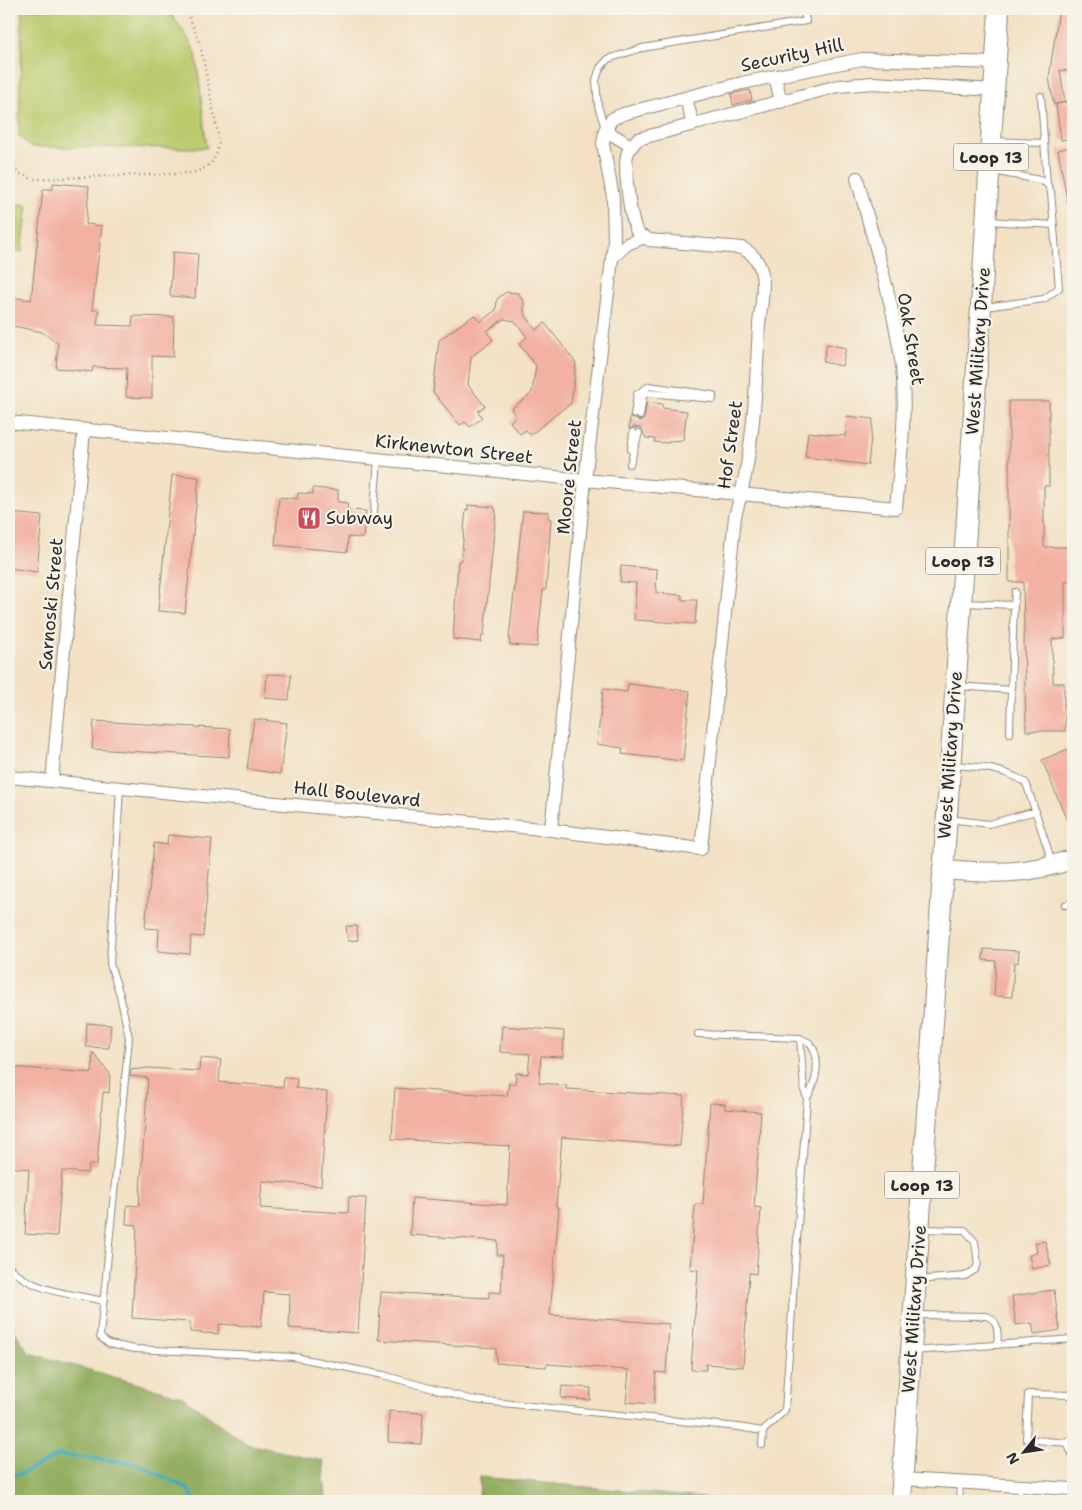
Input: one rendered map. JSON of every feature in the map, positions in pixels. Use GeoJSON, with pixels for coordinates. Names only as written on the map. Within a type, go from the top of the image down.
{"type":"FeatureCollection","features":[{"type":"Feature","properties":{"kind":"main road","name":"West Military Drive"},"geometry":{"type":"LineString","coordinates":[[901,1501],[992,141],[999,9]]}},
{"type":"Feature","properties":{"kind":"street","name":"Security Hill"},"geometry":{"type":"LineString","coordinates":[[605,130],[612,119],[623,114],[775,76],[862,59],[997,63]]}},
{"type":"Feature","properties":{"kind":"street"},"geometry":{"type":"LineString","coordinates":[[775,76],[781,102]]}},
{"type":"Feature","properties":{"kind":"street"},"geometry":{"type":"LineString","coordinates":[[645,238],[639,234],[632,222],[627,156],[631,146],[638,139],[838,86],[874,83],[995,90]]}},
{"type":"Feature","properties":{"kind":"street"},"geometry":{"type":"LineString","coordinates":[[686,98],[693,125]]}},
{"type":"Feature","properties":{"kind":"street"},"geometry":{"type":"LineString","coordinates":[[605,130],[631,146]]}},
{"type":"Feature","properties":{"kind":"street","name":"Moore Street"},"geometry":{"type":"LineString","coordinates":[[551,830],[585,480],[612,258],[613,197],[603,144],[605,130]]}},
{"type":"Feature","properties":{"kind":"street","name":"Oak Street"},"geometry":{"type":"LineString","coordinates":[[857,178],[884,284],[902,368],[904,411],[896,508]]}},
{"type":"Feature","properties":{"kind":"street"},"geometry":{"type":"LineString","coordinates":[[612,258],[627,244],[645,238]]}},
{"type":"Feature","properties":{"kind":"street","name":"Hof Street"},"geometry":{"type":"LineString","coordinates":[[645,238],[742,248],[754,256],[760,268],[762,285],[756,380],[746,479],[735,516],[701,849]]}},
{"type":"Feature","properties":{"kind":"street","name":"Kirknewton Street"},"geometry":{"type":"LineString","coordinates":[[9,422],[378,460],[896,508]]}},
{"type":"Feature","properties":{"kind":"street","name":"Sarnoski Street"},"geometry":{"type":"LineString","coordinates":[[52,781],[84,430]]}},
{"type":"Feature","properties":{"kind":"street","name":"Hall Boulevard"},"geometry":{"type":"LineString","coordinates":[[9,777],[551,830],[701,849]]}},
{"type":"Feature","properties":{"kind":"street"},"geometry":{"type":"LineString","coordinates":[[942,869],[991,874],[1024,872],[1073,861]]}},
{"type":"Feature","properties":{"kind":"street"},"geometry":{"type":"LineString","coordinates":[[902,1479],[1073,1489]]}},
{"type":"Feature","properties":{"kind":"lane"},"geometry":{"type":"LineString","coordinates":[[605,130],[598,106],[596,80],[600,68],[608,59],[642,48],[806,21],[803,9]]}},
{"type":"Feature","properties":{"kind":"lane"},"geometry":{"type":"LineString","coordinates":[[981,307],[1044,299],[1059,288],[1051,192],[1047,184],[1041,96]]}},
{"type":"Feature","properties":{"kind":"lane"},"geometry":{"type":"LineString","coordinates":[[992,141],[1044,143]]}},
{"type":"Feature","properties":{"kind":"lane"},"geometry":{"type":"LineString","coordinates":[[990,171],[1040,180],[1047,184]]}},
{"type":"Feature","properties":{"kind":"lane"},"geometry":{"type":"LineString","coordinates":[[986,221],[1054,225]]}},
{"type":"Feature","properties":{"kind":"lane"},"geometry":{"type":"LineString","coordinates":[[637,416],[643,396],[648,393],[713,397]]}},
{"type":"Feature","properties":{"kind":"lane"},"geometry":{"type":"LineString","coordinates":[[630,464],[636,432]]}},
{"type":"Feature","properties":{"kind":"lane"},"geometry":{"type":"LineString","coordinates":[[373,523],[378,460]]}},
{"type":"Feature","properties":{"kind":"lane"},"geometry":{"type":"LineString","coordinates":[[1010,733],[1015,592]]}},
{"type":"Feature","properties":{"kind":"lane"},"geometry":{"type":"LineString","coordinates":[[960,603],[1014,605]]}},
{"type":"Feature","properties":{"kind":"lane"},"geometry":{"type":"LineString","coordinates":[[955,686],[1011,690]]}},
{"type":"Feature","properties":{"kind":"lane"},"geometry":{"type":"LineString","coordinates":[[949,765],[992,768],[1016,776],[1026,783],[1053,866]]}},
{"type":"Feature","properties":{"kind":"lane"},"geometry":{"type":"LineString","coordinates":[[120,788],[110,964],[120,995],[129,1038],[100,1337],[109,1344],[135,1349],[294,1357],[382,1375],[473,1400],[738,1426],[763,1431]]}},
{"type":"Feature","properties":{"kind":"lane"},"geometry":{"type":"LineString","coordinates":[[946,818],[989,824],[1036,811]]}},
{"type":"Feature","properties":{"kind":"lane"},"geometry":{"type":"LineString","coordinates":[[1065,906],[1073,902]]}},
{"type":"Feature","properties":{"kind":"lane"},"geometry":{"type":"LineString","coordinates":[[698,1034],[800,1038],[810,1044],[817,1057],[814,1081],[807,1098],[785,1410],[763,1431],[762,1445]]}},
{"type":"Feature","properties":{"kind":"lane"},"geometry":{"type":"LineString","coordinates":[[800,1038],[804,1090],[807,1098]]}},
{"type":"Feature","properties":{"kind":"lane"},"geometry":{"type":"LineString","coordinates":[[916,1281],[965,1276],[975,1270],[978,1264],[975,1242],[965,1230],[919,1228]]}},
{"type":"Feature","properties":{"kind":"lane"},"geometry":{"type":"LineString","coordinates":[[9,1268],[19,1277],[34,1285],[104,1301]]}},
{"type":"Feature","properties":{"kind":"lane"},"geometry":{"type":"LineString","coordinates":[[914,1314],[986,1316],[993,1318],[997,1324],[998,1345]]}},
{"type":"Feature","properties":{"kind":"lane"},"geometry":{"type":"LineString","coordinates":[[911,1351],[1073,1339]]}},
{"type":"Feature","properties":{"kind":"lane"},"geometry":{"type":"LineString","coordinates":[[1073,1395],[1028,1394],[1026,1438],[1067,1443],[1073,1438]]}},
{"type":"Feature","properties":{"kind":"lane"},"geometry":{"type":"LineString","coordinates":[[1067,1443],[1073,1456]]}},
{"type":"Feature","properties":{"kind":"lane"},"geometry":{"type":"LineString","coordinates":[[958,1501],[960,1483]]}},
{"type":"Feature","properties":{"kind":"path"},"geometry":{"type":"LineString","coordinates":[[9,158],[18,173],[32,179],[192,173],[208,167],[214,161],[218,152],[219,139],[200,44],[186,9]]}},
{"type":"Feature","properties":{"kind":"green space"},"geometry":{"type":"Polygon","coordinates":[[[22,9],[167,9],[186,35],[196,53],[207,148],[30,147],[19,136],[22,9]]]}},
{"type":"Feature","properties":{"kind":"green space"},"geometry":{"type":"Polygon","coordinates":[[[9,203],[28,205],[22,252],[9,250],[9,203]]]}},
{"type":"Feature","properties":{"kind":"green space"},"geometry":{"type":"Polygon","coordinates":[[[9,1322],[29,1353],[181,1396],[247,1444],[323,1461],[326,1501],[9,1501],[9,1322]]]}},
{"type":"Feature","properties":{"kind":"green space"},"geometry":{"type":"Polygon","coordinates":[[[480,1477],[735,1501],[479,1501],[480,1477]]]}},
{"type":"Feature","properties":{"kind":"building"},"geometry":{"type":"Polygon","coordinates":[[[1059,9],[1073,9],[1073,34],[1068,71],[1060,70],[1065,102],[1054,105],[1049,78],[1059,9]]]}},
{"type":"Feature","properties":{"kind":"building"},"geometry":{"type":"Polygon","coordinates":[[[750,90],[752,100],[733,105],[731,94],[750,90]]]}},
{"type":"Feature","properties":{"kind":"building"},"geometry":{"type":"Polygon","coordinates":[[[1073,101],[1073,138],[1061,140],[1056,104],[1073,101]]]}},
{"type":"Feature","properties":{"kind":"building"},"geometry":{"type":"Polygon","coordinates":[[[1071,147],[1073,203],[1068,204],[1058,150],[1071,147]]]}},
{"type":"Feature","properties":{"kind":"building"},"geometry":{"type":"Polygon","coordinates":[[[53,183],[89,186],[86,224],[102,226],[92,310],[99,310],[97,325],[132,326],[133,316],[174,317],[173,357],[152,356],[152,398],[126,397],[127,368],[93,367],[92,372],[56,368],[58,343],[42,332],[9,325],[9,297],[31,300],[43,189],[53,189],[53,183]]]}},
{"type":"Feature","properties":{"kind":"building"},"geometry":{"type":"Polygon","coordinates":[[[173,252],[198,254],[195,298],[170,296],[173,252]]]}},
{"type":"Feature","properties":{"kind":"building"},"geometry":{"type":"Polygon","coordinates":[[[506,292],[518,293],[524,302],[524,313],[536,330],[545,323],[576,363],[571,403],[530,435],[526,430],[520,434],[510,422],[516,416],[511,409],[532,393],[536,366],[519,344],[527,337],[515,321],[504,319],[487,331],[493,340],[471,357],[468,385],[485,406],[478,411],[482,418],[470,427],[465,422],[460,425],[433,392],[439,340],[474,315],[480,322],[496,310],[497,299],[506,292]]]}},
{"type":"Feature","properties":{"kind":"building"},"geometry":{"type":"Polygon","coordinates":[[[827,344],[846,348],[842,366],[823,362],[827,344]]]}},
{"type":"Feature","properties":{"kind":"building"},"geometry":{"type":"Polygon","coordinates":[[[1009,401],[1049,401],[1049,486],[1044,486],[1044,547],[1073,547],[1073,582],[1065,582],[1065,638],[1052,639],[1053,683],[1064,683],[1064,708],[1073,707],[1073,718],[1065,718],[1065,731],[1026,731],[1023,582],[1009,582],[1009,401]]]}},
{"type":"Feature","properties":{"kind":"building"},"geometry":{"type":"Polygon","coordinates":[[[647,402],[662,404],[662,408],[687,411],[683,440],[669,441],[669,443],[654,442],[655,439],[646,438],[641,428],[633,427],[629,429],[630,417],[640,421],[644,419],[647,402]]]}},
{"type":"Feature","properties":{"kind":"building"},"geometry":{"type":"Polygon","coordinates":[[[847,416],[873,419],[868,465],[805,457],[808,432],[845,436],[847,416]]]}},
{"type":"Feature","properties":{"kind":"building"},"geometry":{"type":"Polygon","coordinates":[[[172,475],[199,477],[185,613],[158,611],[172,475]]]}},
{"type":"Feature","properties":{"kind":"building"},"geometry":{"type":"Polygon","coordinates":[[[313,488],[338,490],[338,502],[348,503],[347,510],[366,511],[363,538],[348,537],[347,552],[275,545],[279,497],[297,499],[298,493],[313,494],[313,488]]]}},
{"type":"Feature","properties":{"kind":"building"},"geometry":{"type":"Polygon","coordinates":[[[468,505],[494,507],[496,512],[484,635],[482,635],[481,642],[453,639],[458,561],[461,561],[468,505]]]}},
{"type":"Feature","properties":{"kind":"building"},"geometry":{"type":"Polygon","coordinates":[[[523,511],[549,512],[548,518],[551,519],[546,590],[543,590],[537,647],[510,645],[509,638],[523,511]]]}},
{"type":"Feature","properties":{"kind":"building"},"geometry":{"type":"Polygon","coordinates":[[[9,513],[42,516],[37,572],[9,568],[9,513]]]}},
{"type":"Feature","properties":{"kind":"building"},"geometry":{"type":"Polygon","coordinates":[[[621,566],[657,569],[656,593],[682,595],[682,600],[697,600],[695,624],[634,620],[636,583],[620,582],[621,566]]]}},
{"type":"Feature","properties":{"kind":"building"},"geometry":{"type":"Polygon","coordinates":[[[267,674],[291,675],[289,700],[265,698],[267,674]]]}},
{"type":"Feature","properties":{"kind":"building"},"geometry":{"type":"Polygon","coordinates":[[[628,684],[690,691],[683,761],[622,754],[623,748],[597,744],[603,689],[627,692],[628,684]]]}},
{"type":"Feature","properties":{"kind":"building"},"geometry":{"type":"Polygon","coordinates":[[[254,719],[287,723],[280,774],[247,769],[254,719]]]}},
{"type":"Feature","properties":{"kind":"building"},"geometry":{"type":"Polygon","coordinates":[[[94,721],[230,729],[229,757],[92,749],[94,721]]]}},
{"type":"Feature","properties":{"kind":"building"},"geometry":{"type":"Polygon","coordinates":[[[1068,749],[1073,763],[1073,835],[1042,760],[1068,749]]]}},
{"type":"Feature","properties":{"kind":"building"},"geometry":{"type":"Polygon","coordinates":[[[168,835],[212,839],[203,937],[191,936],[190,954],[158,951],[159,929],[145,928],[154,843],[167,845],[168,835]]]}},
{"type":"Feature","properties":{"kind":"building"},"geometry":{"type":"Polygon","coordinates":[[[346,926],[357,926],[358,940],[348,941],[346,926]]]}},
{"type":"Feature","properties":{"kind":"building"},"geometry":{"type":"Polygon","coordinates":[[[984,949],[1019,951],[1018,963],[1014,962],[1012,997],[994,996],[996,961],[983,960],[984,949]]]}},
{"type":"Feature","properties":{"kind":"building"},"geometry":{"type":"Polygon","coordinates":[[[87,1023],[111,1025],[109,1048],[86,1047],[87,1023]]]}},
{"type":"Feature","properties":{"kind":"building"},"geometry":{"type":"Polygon","coordinates":[[[502,1026],[564,1031],[563,1057],[541,1056],[539,1083],[566,1085],[566,1089],[684,1096],[680,1146],[562,1137],[556,1207],[559,1207],[550,1315],[669,1324],[666,1373],[656,1372],[654,1404],[626,1402],[629,1370],[547,1364],[546,1367],[496,1363],[496,1348],[378,1340],[381,1292],[489,1298],[489,1292],[501,1293],[503,1255],[497,1255],[498,1241],[410,1235],[412,1198],[507,1205],[510,1146],[392,1139],[395,1088],[507,1096],[509,1083],[515,1084],[516,1073],[528,1074],[530,1054],[500,1052],[502,1026]]]}},
{"type":"Feature","properties":{"kind":"building"},"geometry":{"type":"Polygon","coordinates":[[[93,1052],[110,1074],[109,1093],[103,1092],[97,1165],[89,1165],[88,1173],[62,1171],[57,1236],[25,1234],[29,1169],[9,1167],[9,1067],[92,1073],[93,1052]]]}},
{"type":"Feature","properties":{"kind":"building"},"geometry":{"type":"Polygon","coordinates":[[[200,1058],[221,1060],[219,1082],[283,1087],[284,1077],[297,1078],[296,1088],[327,1092],[321,1186],[262,1181],[260,1208],[348,1213],[349,1197],[366,1198],[358,1333],[289,1328],[290,1294],[264,1292],[261,1327],[219,1324],[218,1334],[190,1332],[190,1322],[132,1318],[137,1225],[126,1224],[127,1205],[139,1206],[148,1078],[130,1076],[131,1070],[148,1068],[199,1071],[200,1058]]]}},
{"type":"Feature","properties":{"kind":"building"},"geometry":{"type":"Polygon","coordinates":[[[710,1103],[725,1104],[725,1109],[761,1112],[754,1207],[761,1208],[756,1274],[749,1273],[743,1367],[706,1364],[706,1370],[691,1370],[698,1270],[690,1269],[695,1204],[703,1204],[710,1103]]]}},
{"type":"Feature","properties":{"kind":"building"},"geometry":{"type":"Polygon","coordinates":[[[1045,1241],[1051,1265],[1032,1269],[1029,1255],[1037,1253],[1035,1243],[1045,1241]]]}},
{"type":"Feature","properties":{"kind":"building"},"geometry":{"type":"Polygon","coordinates":[[[1054,1290],[1060,1330],[1034,1334],[1032,1323],[1016,1325],[1012,1296],[1054,1290]]]}},
{"type":"Feature","properties":{"kind":"building"},"geometry":{"type":"Polygon","coordinates":[[[562,1386],[591,1388],[590,1400],[561,1398],[562,1386]]]}},
{"type":"Feature","properties":{"kind":"building"},"geometry":{"type":"Polygon","coordinates":[[[389,1411],[423,1413],[421,1444],[388,1442],[389,1411]]]}},
{"type":"Feature","properties":{"kind":"waterway"},"geometry":{"type":"LineString","coordinates":[[9,1476],[23,1473],[59,1455],[134,1463],[187,1488],[195,1501]]}},
{"type":"Feature","properties":{"kind":"place","name":"Subway"},"geometry":{"type":"Point","coordinates":[309,518]}}]}
